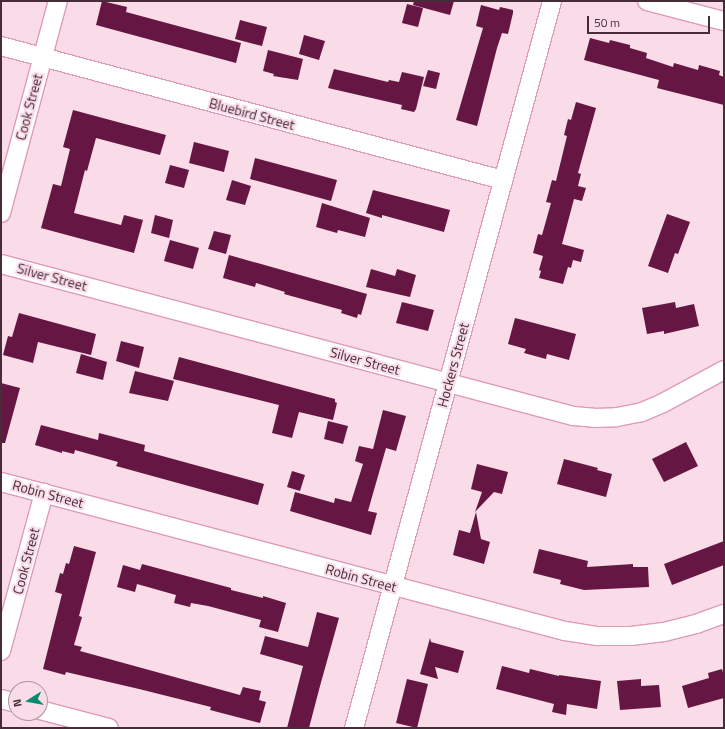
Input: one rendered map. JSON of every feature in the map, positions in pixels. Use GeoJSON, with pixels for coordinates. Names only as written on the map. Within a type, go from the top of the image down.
{"type":"FeatureCollection","features":[{"type":"Feature","properties":{"kind":"street","name":"Cook Street"},"geometry":{"type":"LineString","coordinates":[[1,213],[58,1]]}},
{"type":"Feature","properties":{"kind":"street","name":"Hockers Street"},"geometry":{"type":"LineString","coordinates":[[354,728],[552,1]]}},
{"type":"Feature","properties":{"kind":"street"},"geometry":{"type":"LineString","coordinates":[[646,1],[724,21]]}},
{"type":"Feature","properties":{"kind":"street","name":"Bluebird Street"},"geometry":{"type":"LineString","coordinates":[[1,46],[503,180]]}},
{"type":"Feature","properties":{"kind":"street","name":"Silver Street"},"geometry":{"type":"LineString","coordinates":[[1,264],[573,416],[594,418],[617,417],[642,412],[663,403],[724,370]]}},
{"type":"Feature","properties":{"kind":"street","name":"Robin Street"},"geometry":{"type":"LineString","coordinates":[[1,482],[565,632],[598,636],[631,636],[664,632],[696,624],[724,614]]}},
{"type":"Feature","properties":{"kind":"street","name":"Cook Street"},"geometry":{"type":"LineString","coordinates":[[1,651],[44,493]]}},
{"type":"Feature","properties":{"kind":"street"},"geometry":{"type":"LineString","coordinates":[[48,712],[109,728]]}},
{"type":"Feature","properties":{"kind":"building"},"geometry":{"type":"Polygon","coordinates":[[[102,1],[127,7],[126,12],[241,43],[236,63],[96,25],[102,1]]]}},
{"type":"Feature","properties":{"kind":"building"},"geometry":{"type":"Polygon","coordinates":[[[414,1],[454,1],[450,15],[413,5],[414,1]]]}},
{"type":"Feature","properties":{"kind":"building"},"geometry":{"type":"Polygon","coordinates":[[[407,4],[423,8],[418,27],[402,23],[407,4]]]}},
{"type":"Feature","properties":{"kind":"building"},"geometry":{"type":"Polygon","coordinates":[[[481,5],[499,10],[500,7],[513,10],[513,13],[508,34],[502,33],[497,48],[477,126],[456,120],[483,28],[476,26],[481,5]]]}},
{"type":"Feature","properties":{"kind":"building"},"geometry":{"type":"Polygon","coordinates":[[[240,20],[267,27],[262,46],[235,39],[240,20]]]}},
{"type":"Feature","properties":{"kind":"building"},"geometry":{"type":"Polygon","coordinates":[[[304,35],[325,41],[319,60],[299,54],[304,35]]]}},
{"type":"Feature","properties":{"kind":"building"},"geometry":{"type":"Polygon","coordinates":[[[590,38],[609,43],[610,40],[630,45],[630,48],[647,53],[646,58],[673,67],[674,63],[698,70],[699,65],[720,71],[719,75],[724,77],[724,105],[657,88],[659,80],[584,60],[590,38]]]}},
{"type":"Feature","properties":{"kind":"building"},"geometry":{"type":"Polygon","coordinates":[[[268,50],[303,59],[298,80],[273,76],[274,74],[263,71],[268,50]]]}},
{"type":"Feature","properties":{"kind":"building"},"geometry":{"type":"Polygon","coordinates":[[[334,69],[388,82],[389,80],[399,82],[402,72],[424,77],[416,109],[414,112],[401,109],[402,105],[328,88],[334,69]]]}},
{"type":"Feature","properties":{"kind":"building"},"geometry":{"type":"Polygon","coordinates":[[[428,70],[440,73],[436,89],[423,86],[428,70]]]}},
{"type":"Feature","properties":{"kind":"building"},"geometry":{"type":"Polygon","coordinates":[[[576,102],[596,108],[578,173],[581,174],[578,186],[586,188],[582,201],[574,199],[562,244],[584,250],[581,262],[573,260],[571,268],[568,267],[563,284],[539,278],[541,271],[539,270],[543,256],[533,253],[538,234],[542,235],[551,203],[546,202],[552,180],[556,181],[567,136],[564,135],[568,119],[571,120],[576,102]]]}},
{"type":"Feature","properties":{"kind":"building"},"geometry":{"type":"Polygon","coordinates":[[[73,110],[166,135],[160,155],[96,138],[87,171],[85,170],[74,213],[121,225],[124,215],[143,220],[134,253],[41,228],[53,184],[61,186],[70,149],[63,147],[73,110]]]}},
{"type":"Feature","properties":{"kind":"building"},"geometry":{"type":"Polygon","coordinates":[[[194,142],[229,151],[224,172],[189,163],[194,142]]]}},
{"type":"Feature","properties":{"kind":"building"},"geometry":{"type":"Polygon","coordinates":[[[255,158],[337,180],[331,201],[250,179],[255,158]]]}},
{"type":"Feature","properties":{"kind":"building"},"geometry":{"type":"Polygon","coordinates":[[[170,165],[189,170],[184,188],[165,183],[170,165]]]}},
{"type":"Feature","properties":{"kind":"building"},"geometry":{"type":"Polygon","coordinates":[[[232,180],[251,186],[245,205],[226,200],[232,180]]]}},
{"type":"Feature","properties":{"kind":"building"},"geometry":{"type":"Polygon","coordinates":[[[373,190],[450,210],[444,232],[382,215],[382,218],[366,213],[373,190]]]}},
{"type":"Feature","properties":{"kind":"building"},"geometry":{"type":"Polygon","coordinates":[[[322,203],[370,218],[365,237],[338,230],[337,233],[316,227],[322,203]]]}},
{"type":"Feature","properties":{"kind":"building"},"geometry":{"type":"Polygon","coordinates":[[[667,214],[690,222],[678,254],[675,253],[668,273],[648,266],[667,214]]]}},
{"type":"Feature","properties":{"kind":"building"},"geometry":{"type":"Polygon","coordinates":[[[155,215],[173,220],[169,238],[151,233],[155,215]]]}},
{"type":"Feature","properties":{"kind":"building"},"geometry":{"type":"Polygon","coordinates":[[[214,231],[231,235],[226,254],[208,249],[214,231]]]}},
{"type":"Feature","properties":{"kind":"building"},"geometry":{"type":"Polygon","coordinates":[[[170,240],[199,248],[193,269],[164,261],[170,240]]]}},
{"type":"Feature","properties":{"kind":"building"},"geometry":{"type":"Polygon","coordinates":[[[229,255],[367,294],[361,315],[358,314],[357,318],[341,313],[342,310],[284,294],[285,292],[256,283],[255,287],[223,278],[229,255]]]}},
{"type":"Feature","properties":{"kind":"building"},"geometry":{"type":"Polygon","coordinates":[[[371,269],[395,276],[397,269],[416,275],[410,297],[366,287],[371,269]]]}},
{"type":"Feature","properties":{"kind":"building"},"geometry":{"type":"Polygon","coordinates":[[[402,302],[434,310],[428,331],[396,323],[402,302]]]}},
{"type":"Feature","properties":{"kind":"building"},"geometry":{"type":"Polygon","coordinates":[[[675,302],[676,308],[694,304],[699,326],[664,334],[664,331],[647,334],[642,308],[675,302]]]}},
{"type":"Feature","properties":{"kind":"building"},"geometry":{"type":"Polygon","coordinates":[[[19,313],[96,334],[91,355],[38,342],[33,363],[3,355],[8,336],[12,337],[19,313]]]}},
{"type":"Feature","properties":{"kind":"building"},"geometry":{"type":"Polygon","coordinates":[[[515,318],[576,334],[569,360],[547,354],[546,359],[524,353],[526,349],[508,344],[515,318]]]}},
{"type":"Feature","properties":{"kind":"building"},"geometry":{"type":"Polygon","coordinates":[[[121,341],[144,347],[139,368],[116,361],[121,341]]]}},
{"type":"Feature","properties":{"kind":"building"},"geometry":{"type":"Polygon","coordinates":[[[81,354],[107,362],[103,380],[76,373],[81,354]]]}},
{"type":"Feature","properties":{"kind":"building"},"geometry":{"type":"Polygon","coordinates":[[[179,357],[335,399],[335,402],[337,403],[333,420],[299,412],[292,438],[272,433],[279,405],[173,379],[179,357]]]}},
{"type":"Feature","properties":{"kind":"building"},"geometry":{"type":"Polygon","coordinates":[[[135,371],[174,381],[168,401],[129,393],[135,371]]]}},
{"type":"Feature","properties":{"kind":"building"},"geometry":{"type":"Polygon","coordinates":[[[1,383],[20,388],[5,443],[1,443],[1,383]]]}},
{"type":"Feature","properties":{"kind":"building"},"geometry":{"type":"Polygon","coordinates":[[[383,410],[406,416],[396,451],[386,448],[368,511],[377,513],[371,535],[290,511],[295,492],[334,503],[335,498],[351,502],[363,464],[355,461],[359,446],[373,449],[383,410]]]}},
{"type":"Feature","properties":{"kind":"building"},"geometry":{"type":"Polygon","coordinates":[[[328,421],[348,426],[343,444],[324,439],[328,421]]]}},
{"type":"Feature","properties":{"kind":"building"},"geometry":{"type":"Polygon","coordinates":[[[41,425],[98,440],[99,433],[145,445],[144,451],[264,484],[258,505],[116,466],[118,462],[75,450],[74,454],[62,451],[62,453],[35,445],[41,425]]]}},
{"type":"Feature","properties":{"kind":"building"},"geometry":{"type":"Polygon","coordinates":[[[686,442],[698,466],[664,482],[652,459],[686,442]]]}},
{"type":"Feature","properties":{"kind":"building"},"geometry":{"type":"Polygon","coordinates":[[[564,459],[598,468],[597,470],[612,474],[606,497],[557,484],[564,459]]]}},
{"type":"Feature","properties":{"kind":"building"},"geometry":{"type":"Polygon","coordinates":[[[477,464],[508,472],[502,494],[494,492],[475,512],[482,492],[471,489],[477,464]]]}},
{"type":"Feature","properties":{"kind":"building"},"geometry":{"type":"Polygon","coordinates":[[[292,471],[305,475],[300,491],[287,487],[292,471]]]}},
{"type":"Feature","properties":{"kind":"building"},"geometry":{"type":"Polygon","coordinates":[[[476,512],[481,539],[490,542],[484,564],[453,555],[459,530],[470,533],[476,512]]]}},
{"type":"Feature","properties":{"kind":"building"},"geometry":{"type":"Polygon","coordinates":[[[724,541],[724,565],[672,585],[664,564],[724,541]]]}},
{"type":"Feature","properties":{"kind":"building"},"geometry":{"type":"Polygon","coordinates":[[[74,546],[96,552],[79,616],[82,617],[74,645],[82,647],[80,651],[240,695],[243,687],[261,691],[259,700],[266,702],[260,723],[210,710],[211,707],[139,689],[66,672],[65,675],[43,669],[62,594],[55,592],[60,573],[63,574],[66,563],[69,564],[74,546]]]}},
{"type":"Feature","properties":{"kind":"building"},"geometry":{"type":"Polygon","coordinates":[[[539,549],[588,561],[587,567],[633,564],[633,567],[648,567],[649,587],[584,590],[560,584],[561,580],[533,573],[539,549]]]}},
{"type":"Feature","properties":{"kind":"building"},"geometry":{"type":"Polygon","coordinates":[[[142,564],[231,588],[231,590],[263,598],[263,596],[286,603],[278,632],[259,627],[261,620],[208,606],[191,603],[190,607],[174,603],[176,595],[137,584],[135,592],[117,587],[123,565],[140,570],[142,564]]]}},
{"type":"Feature","properties":{"kind":"building"},"geometry":{"type":"Polygon","coordinates":[[[317,612],[339,618],[309,728],[287,728],[303,666],[260,654],[265,636],[308,647],[317,612]]]}},
{"type":"Feature","properties":{"kind":"building"},"geometry":{"type":"Polygon","coordinates":[[[430,638],[431,642],[464,651],[458,673],[435,667],[438,679],[420,674],[430,638]]]}},
{"type":"Feature","properties":{"kind":"building"},"geometry":{"type":"Polygon","coordinates":[[[502,666],[529,673],[530,669],[559,676],[601,681],[597,709],[567,704],[566,715],[552,712],[554,704],[496,689],[502,666]]]}},
{"type":"Feature","properties":{"kind":"building"},"geometry":{"type":"Polygon","coordinates":[[[722,669],[724,676],[724,698],[688,708],[682,686],[709,678],[708,673],[722,669]]]}},
{"type":"Feature","properties":{"kind":"building"},"geometry":{"type":"Polygon","coordinates":[[[407,679],[428,684],[417,728],[396,723],[407,679]]]}},
{"type":"Feature","properties":{"kind":"building"},"geometry":{"type":"Polygon","coordinates":[[[641,679],[641,686],[659,685],[661,707],[620,710],[617,681],[641,679]]]}}]}
